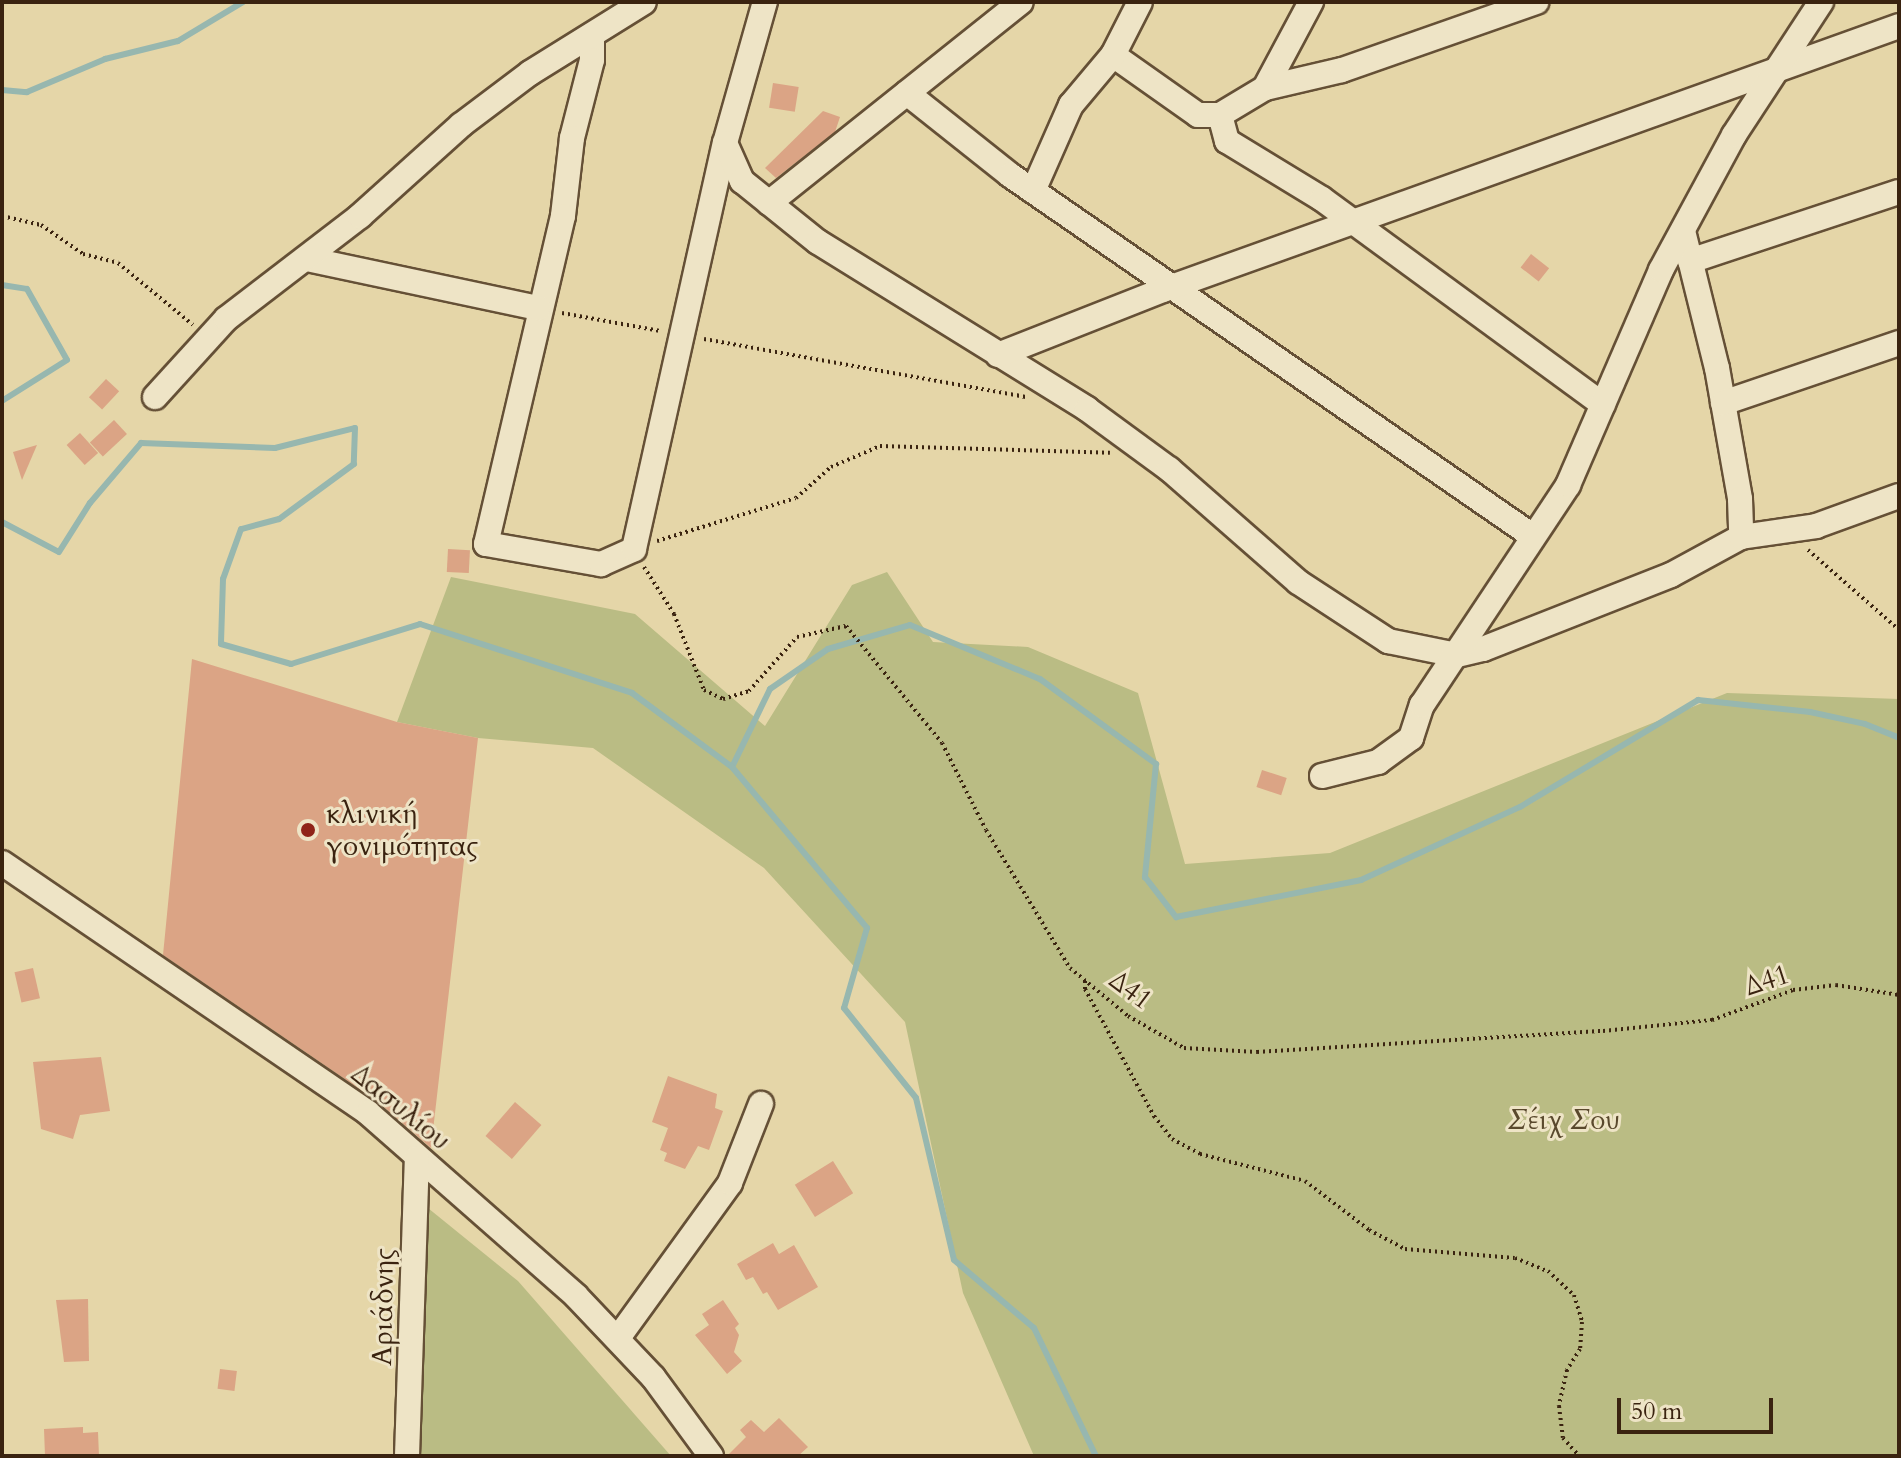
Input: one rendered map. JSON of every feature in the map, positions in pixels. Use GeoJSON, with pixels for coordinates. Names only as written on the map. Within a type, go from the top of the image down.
{"type":"FeatureCollection","features":[{"type":"Feature","properties":{"kind":"street"},"geometry":{"type":"LineString","coordinates":[[155,397],[202,344],[253,297],[307,259],[461,125],[530,73],[592,39],[644,2]]}},
{"type":"Feature","properties":{"kind":"street"},"geometry":{"type":"LineString","coordinates":[[592,39],[592,60],[573,128],[563,216],[538,308],[486,544],[592,564],[615,561],[634,549],[725,143],[765,2]]}},
{"type":"Feature","properties":{"kind":"street"},"geometry":{"type":"LineString","coordinates":[[769,203],[1021,2]]}},
{"type":"Feature","properties":{"kind":"street"},"geometry":{"type":"LineString","coordinates":[[1033,191],[1071,105],[1113,55],[1140,2]]}},
{"type":"Feature","properties":{"kind":"street"},"geometry":{"type":"LineString","coordinates":[[1265,88],[1311,2]]}},
{"type":"Feature","properties":{"kind":"street"},"geometry":{"type":"LineString","coordinates":[[1113,55],[1198,115],[1220,115],[1265,88],[1342,70],[1489,10],[1536,2]]}},
{"type":"Feature","properties":{"kind":"street"},"geometry":{"type":"LineString","coordinates":[[1322,776],[1378,762],[1403,747],[1422,705],[1457,655],[1531,535],[1568,485],[1644,305],[1734,135],[1821,2]]}},
{"type":"Feature","properties":{"kind":"street"},"geometry":{"type":"LineString","coordinates":[[998,355],[1175,286],[1899,26]]}},
{"type":"Feature","properties":{"kind":"street"},"geometry":{"type":"LineString","coordinates":[[907,93],[1033,191],[1175,286],[1531,535]]}},
{"type":"Feature","properties":{"kind":"street"},"geometry":{"type":"LineString","coordinates":[[1220,115],[1227,141],[1322,199],[1350,224],[1603,405]]}},
{"type":"Feature","properties":{"kind":"street"},"geometry":{"type":"LineString","coordinates":[[725,143],[742,181],[818,242],[1152,456],[1298,582],[1388,641],[1457,655],[1514,638],[1588,604],[1671,575],[1741,537],[1788,533],[1899,496]]}},
{"type":"Feature","properties":{"kind":"street"},"geometry":{"type":"LineString","coordinates":[[1690,261],[1899,192]]}},
{"type":"Feature","properties":{"kind":"street"},"geometry":{"type":"LineString","coordinates":[[1683,231],[1723,403],[1741,537]]}},
{"type":"Feature","properties":{"kind":"street"},"geometry":{"type":"LineString","coordinates":[[307,259],[538,308]]}},
{"type":"Feature","properties":{"kind":"street"},"geometry":{"type":"LineString","coordinates":[[1723,403],[1899,343]]}},
{"type":"Feature","properties":{"kind":"street","name":"Δασυλίου"},"geometry":{"type":"LineString","coordinates":[[2,863],[368,1113],[618,1338],[711,1456]]}},
{"type":"Feature","properties":{"kind":"street"},"geometry":{"type":"LineString","coordinates":[[618,1338],[730,1183],[761,1104]]}},
{"type":"Feature","properties":{"kind":"street","name":"Αριάδνης"},"geometry":{"type":"LineString","coordinates":[[407,1456],[417,1158]]}},
{"type":"Feature","properties":{"kind":"path"},"geometry":{"type":"LineString","coordinates":[[2,216],[41,225],[83,254],[118,263],[190,318],[202,344]]}},
{"type":"Feature","properties":{"kind":"path"},"geometry":{"type":"LineString","coordinates":[[538,308],[1040,400]]}},
{"type":"Feature","properties":{"kind":"path"},"geometry":{"type":"LineString","coordinates":[[634,549],[796,498],[831,467],[880,446],[1152,456]]}},
{"type":"Feature","properties":{"kind":"path"},"geometry":{"type":"LineString","coordinates":[[1788,533],[1899,630]]}},
{"type":"Feature","properties":{"kind":"path","name":"Δ41"},"geometry":{"type":"LineString","coordinates":[[634,549],[674,614],[704,690],[723,699],[749,691],[797,637],[846,626],[942,743],[986,830],[1070,968],[1128,1016],[1184,1048],[1257,1052],[1712,1020],[1793,990],[1836,985],[1899,995]]}},
{"type":"Feature","properties":{"kind":"path"},"geometry":{"type":"LineString","coordinates":[[1085,981],[1085,989],[1154,1116],[1172,1139],[1200,1154],[1305,1181],[1369,1230],[1405,1249],[1515,1258],[1548,1271],[1574,1295],[1582,1322],[1580,1349],[1567,1370],[1559,1406],[1563,1438],[1579,1456]]}},
{"type":"Feature","properties":{"kind":"green space","name":"Σέιχ Σου"},"geometry":{"type":"Polygon","coordinates":[[[887,572],[933,642],[1028,647],[1138,693],[1185,864],[1330,853],[1727,693],[1899,699],[1899,1456],[1034,1456],[963,1293],[905,1022],[764,868],[593,748],[478,738],[397,722],[451,577],[635,614],[765,726],[852,585],[887,572]]]}},
{"type":"Feature","properties":{"kind":"green space"},"geometry":{"type":"Polygon","coordinates":[[[423,1204],[518,1281],[671,1456],[415,1456],[423,1204]]]}},
{"type":"Feature","properties":{"kind":"building"},"geometry":{"type":"Polygon","coordinates":[[[773,83],[799,87],[795,112],[769,108],[773,83]]]}},
{"type":"Feature","properties":{"kind":"building"},"geometry":{"type":"Polygon","coordinates":[[[823,111],[840,117],[835,132],[776,178],[765,168],[823,111]]]}},
{"type":"Feature","properties":{"kind":"building"},"geometry":{"type":"Polygon","coordinates":[[[1531,254],[1549,268],[1539,282],[1521,267],[1531,254]]]}},
{"type":"Feature","properties":{"kind":"building"},"geometry":{"type":"Polygon","coordinates":[[[106,379],[119,391],[102,410],[89,397],[106,379]]]}},
{"type":"Feature","properties":{"kind":"building"},"geometry":{"type":"Polygon","coordinates":[[[114,420],[127,434],[103,456],[90,443],[114,420]]]}},
{"type":"Feature","properties":{"kind":"building"},"geometry":{"type":"Polygon","coordinates":[[[80,433],[98,453],[85,465],[67,445],[80,433]]]}},
{"type":"Feature","properties":{"kind":"building"},"geometry":{"type":"Polygon","coordinates":[[[37,445],[22,480],[13,452],[37,445]]]}},
{"type":"Feature","properties":{"kind":"building"},"geometry":{"type":"Polygon","coordinates":[[[448,549],[470,550],[469,573],[447,572],[448,549]]]}},
{"type":"Feature","properties":{"kind":"building"},"geometry":{"type":"Polygon","coordinates":[[[192,659],[397,722],[478,738],[431,1148],[377,1101],[163,955],[192,659]]]}},
{"type":"Feature","properties":{"kind":"building"},"geometry":{"type":"Polygon","coordinates":[[[1262,770],[1287,778],[1281,795],[1256,787],[1262,770]]]}},
{"type":"Feature","properties":{"kind":"building"},"geometry":{"type":"Polygon","coordinates":[[[33,968],[40,998],[21,1002],[14,972],[33,968]]]}},
{"type":"Feature","properties":{"kind":"building"},"geometry":{"type":"Polygon","coordinates":[[[101,1057],[110,1111],[80,1115],[73,1139],[41,1129],[33,1062],[101,1057]]]}},
{"type":"Feature","properties":{"kind":"building"},"geometry":{"type":"Polygon","coordinates":[[[668,1076],[717,1094],[715,1108],[723,1111],[709,1150],[698,1146],[685,1169],[664,1161],[667,1153],[660,1150],[668,1128],[652,1122],[668,1076]]]}},
{"type":"Feature","properties":{"kind":"building"},"geometry":{"type":"Polygon","coordinates":[[[515,1102],[541,1125],[512,1159],[485,1136],[515,1102]]]}},
{"type":"Feature","properties":{"kind":"building"},"geometry":{"type":"Polygon","coordinates":[[[833,1161],[853,1193],[815,1217],[795,1185],[833,1161]]]}},
{"type":"Feature","properties":{"kind":"building"},"geometry":{"type":"Polygon","coordinates":[[[773,1243],[779,1254],[794,1245],[818,1287],[778,1310],[753,1277],[746,1280],[737,1264],[773,1243]]]}},
{"type":"Feature","properties":{"kind":"building"},"geometry":{"type":"Polygon","coordinates":[[[88,1299],[89,1361],[64,1362],[56,1300],[88,1299]]]}},
{"type":"Feature","properties":{"kind":"building"},"geometry":{"type":"Polygon","coordinates":[[[723,1300],[739,1324],[735,1328],[739,1335],[734,1352],[742,1361],[727,1374],[695,1335],[709,1325],[702,1314],[723,1300]]]}},
{"type":"Feature","properties":{"kind":"building"},"geometry":{"type":"Polygon","coordinates":[[[220,1369],[237,1371],[234,1391],[218,1389],[220,1369]]]}},
{"type":"Feature","properties":{"kind":"building"},"geometry":{"type":"Polygon","coordinates":[[[779,1418],[808,1447],[798,1456],[727,1456],[746,1437],[740,1430],[751,1420],[764,1432],[779,1418]]]}},
{"type":"Feature","properties":{"kind":"building"},"geometry":{"type":"Polygon","coordinates":[[[83,1427],[83,1433],[98,1432],[99,1456],[45,1456],[44,1429],[83,1427]]]}},
{"type":"Feature","properties":{"kind":"waterway"},"geometry":{"type":"LineString","coordinates":[[2,90],[27,92],[105,59],[178,41],[243,2]]}},
{"type":"Feature","properties":{"kind":"waterway"},"geometry":{"type":"LineString","coordinates":[[2,285],[27,289],[67,360],[2,401]]}},
{"type":"Feature","properties":{"kind":"waterway"},"geometry":{"type":"LineString","coordinates":[[2,522],[59,552],[90,503],[141,443],[275,448],[355,428],[354,464],[279,519],[241,529],[223,579],[221,644],[291,664],[420,624],[632,693],[732,767],[770,689],[828,649],[910,625],[1040,679],[1156,764],[1145,877],[1176,917],[1361,880],[1520,807],[1698,700],[1810,712],[1865,724],[1899,738]]}},
{"type":"Feature","properties":{"kind":"waterway"},"geometry":{"type":"LineString","coordinates":[[732,767],[867,928],[844,1008],[916,1098],[954,1260],[1034,1328],[1096,1456]]}},
{"type":"Feature","properties":{"kind":"place","name":"κλινική γονιμότητας"},"geometry":{"type":"Point","coordinates":[308,830]}}]}
